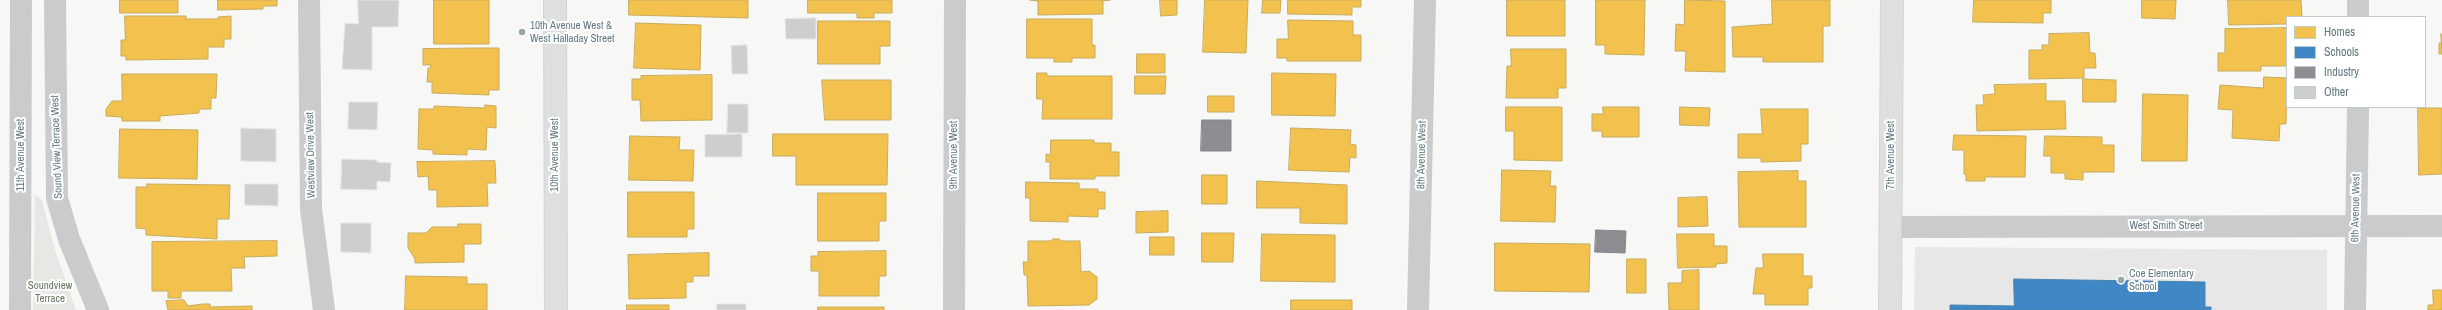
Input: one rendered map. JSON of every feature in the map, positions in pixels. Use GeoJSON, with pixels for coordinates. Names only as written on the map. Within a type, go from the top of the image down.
{"type":"FeatureCollection","features":[{"type":"Feature","properties":{"kind":"street","name":"11th Avenue West"},"geometry":{"type":"LineString","coordinates":[[20,310],[21,0]]}},
{"type":"Feature","properties":{"kind":"street","name":"Sound View Terrace West"},"geometry":{"type":"LineString","coordinates":[[55,0],[57,198],[69,238],[98,310]]}},
{"type":"Feature","properties":{"kind":"street","name":"Westview Drive West"},"geometry":{"type":"LineString","coordinates":[[309,0],[312,210],[324,310]]}},
{"type":"Feature","properties":{"kind":"street","name":"10th Avenue West"},"geometry":{"type":"LineString","coordinates":[[555,0],[556,310]]}},
{"type":"Feature","properties":{"kind":"street","name":"9th Avenue West"},"geometry":{"type":"LineString","coordinates":[[954,310],[955,0]]}},
{"type":"Feature","properties":{"kind":"street","name":"8th Avenue West"},"geometry":{"type":"LineString","coordinates":[[1418,310],[1425,0]]}},
{"type":"Feature","properties":{"kind":"street","name":"7th Avenue West"},"geometry":{"type":"LineString","coordinates":[[1890,310],[1892,0]]}},
{"type":"Feature","properties":{"kind":"street"},"geometry":{"type":"LineString","coordinates":[[2358,0],[2358,16]]}},
{"type":"Feature","properties":{"kind":"street","name":"6th Avenue West"},"geometry":{"type":"LineString","coordinates":[[2355,310],[2358,108]]}},
{"type":"Feature","properties":{"kind":"street","name":"West Smith Street"},"geometry":{"type":"LineString","coordinates":[[1890,227],[2442,226]]}},
{"type":"Feature","properties":{"kind":"shaded area","name":"Coe Elementary School"},"geometry":{"type":"Polygon","coordinates":[[[1915,247],[2327,250],[2327,310],[1914,310],[1915,247]]]}},
{"type":"Feature","properties":{"kind":"green space","name":"Soundview Terrace"},"geometry":{"type":"Polygon","coordinates":[[[35,195],[42,200],[55,250],[76,310],[33,310],[35,195]]]}},
{"type":"Feature","properties":{"kind":"building: Homes"},"geometry":{"type":"Polygon","coordinates":[[[120,0],[178,0],[178,13],[120,13],[120,0]]]}},
{"type":"Feature","properties":{"kind":"building: Homes"},"geometry":{"type":"Polygon","coordinates":[[[218,0],[277,0],[277,6],[263,6],[263,9],[218,10],[218,0]]]}},
{"type":"Feature","properties":{"kind":"building: Homes"},"geometry":{"type":"Polygon","coordinates":[[[434,0],[489,0],[489,44],[434,44],[434,0]]]}},
{"type":"Feature","properties":{"kind":"building: Homes"},"geometry":{"type":"Polygon","coordinates":[[[629,0],[748,0],[748,18],[629,15],[629,0]]]}},
{"type":"Feature","properties":{"kind":"building: Homes"},"geometry":{"type":"Polygon","coordinates":[[[808,0],[892,0],[892,13],[874,13],[874,18],[857,18],[857,13],[808,13],[808,0]]]}},
{"type":"Feature","properties":{"kind":"building: Homes"},"geometry":{"type":"Polygon","coordinates":[[[1030,0],[1110,0],[1103,1],[1103,14],[1038,15],[1038,1],[1030,0]]]}},
{"type":"Feature","properties":{"kind":"building: Homes"},"geometry":{"type":"Polygon","coordinates":[[[1160,0],[1177,0],[1177,15],[1161,16],[1160,0]]]}},
{"type":"Feature","properties":{"kind":"building: Homes"},"geometry":{"type":"Polygon","coordinates":[[[1205,0],[1248,0],[1246,53],[1203,52],[1205,0]]]}},
{"type":"Feature","properties":{"kind":"building: Homes"},"geometry":{"type":"Polygon","coordinates":[[[1263,0],[1281,0],[1280,13],[1262,13],[1263,0]]]}},
{"type":"Feature","properties":{"kind":"building: Homes"},"geometry":{"type":"Polygon","coordinates":[[[1288,0],[1361,0],[1361,7],[1352,7],[1352,15],[1288,14],[1288,0]]]}},
{"type":"Feature","properties":{"kind":"building: Homes"},"geometry":{"type":"Polygon","coordinates":[[[1507,0],[1565,0],[1565,36],[1507,36],[1507,0]]]}},
{"type":"Feature","properties":{"kind":"building: Homes"},"geometry":{"type":"Polygon","coordinates":[[[1596,0],[1645,0],[1644,55],[1605,54],[1605,45],[1596,45],[1596,0]]]}},
{"type":"Feature","properties":{"kind":"building: Homes"},"geometry":{"type":"Polygon","coordinates":[[[1685,0],[1725,1],[1725,72],[1685,71],[1686,51],[1675,51],[1676,24],[1684,25],[1685,0]]]}},
{"type":"Feature","properties":{"kind":"building: Homes"},"geometry":{"type":"Polygon","coordinates":[[[1772,0],[1830,0],[1830,26],[1823,26],[1823,62],[1763,62],[1763,57],[1733,57],[1732,27],[1772,24],[1772,0]]]}},
{"type":"Feature","properties":{"kind":"building: Homes"},"geometry":{"type":"Polygon","coordinates":[[[1974,0],[2051,0],[2051,13],[2043,13],[2043,23],[1973,22],[1974,0]]]}},
{"type":"Feature","properties":{"kind":"building: Homes"},"geometry":{"type":"Polygon","coordinates":[[[2142,0],[2176,0],[2175,19],[2142,18],[2142,0]]]}},
{"type":"Feature","properties":{"kind":"building: Homes"},"geometry":{"type":"Polygon","coordinates":[[[2228,0],[2301,0],[2302,16],[2286,16],[2286,24],[2229,25],[2228,0]]]}},
{"type":"Feature","properties":{"kind":"building: Homes"},"geometry":{"type":"Polygon","coordinates":[[[125,16],[186,16],[186,19],[218,19],[218,17],[231,16],[231,39],[224,39],[224,47],[208,47],[208,59],[126,60],[126,56],[121,56],[121,40],[125,40],[125,16]]]}},
{"type":"Feature","properties":{"kind":"building: Homes"},"geometry":{"type":"Polygon","coordinates":[[[1027,19],[1092,19],[1092,45],[1095,45],[1095,58],[1072,58],[1072,62],[1054,62],[1054,58],[1027,58],[1027,19]]]}},
{"type":"Feature","properties":{"kind":"building: Homes"},"geometry":{"type":"Polygon","coordinates":[[[1288,20],[1353,21],[1353,35],[1361,35],[1361,61],[1287,61],[1287,58],[1277,58],[1277,39],[1288,39],[1288,20]]]}},
{"type":"Feature","properties":{"kind":"building: Homes"},"geometry":{"type":"Polygon","coordinates":[[[818,21],[890,21],[890,46],[880,46],[880,64],[818,64],[818,21]]]}},
{"type":"Feature","properties":{"kind":"building: Homes"},"geometry":{"type":"Polygon","coordinates":[[[636,23],[701,25],[700,70],[634,68],[636,23]]]}},
{"type":"Feature","properties":{"kind":"building: Homes"},"geometry":{"type":"Polygon","coordinates":[[[2286,28],[2286,66],[2261,66],[2261,71],[2218,71],[2218,53],[2225,53],[2225,29],[2286,28]]]}},
{"type":"Feature","properties":{"kind":"building: Homes"},"geometry":{"type":"Polygon","coordinates":[[[2089,33],[2090,53],[2095,53],[2096,68],[2084,68],[2084,78],[2029,79],[2029,50],[2042,50],[2042,45],[2049,45],[2049,34],[2089,33]]]}},
{"type":"Feature","properties":{"kind":"building: Homes"},"geometry":{"type":"Polygon","coordinates":[[[2441,34],[2442,54],[2439,54],[2439,43],[2441,43],[2441,34]]]}},
{"type":"Feature","properties":{"kind":"building: Homes"},"geometry":{"type":"Polygon","coordinates":[[[499,48],[499,90],[489,90],[489,95],[432,93],[432,82],[427,82],[428,68],[430,68],[431,65],[423,65],[423,49],[499,48]]]}},
{"type":"Feature","properties":{"kind":"building: Homes"},"geometry":{"type":"Polygon","coordinates":[[[1511,49],[1566,49],[1566,88],[1558,88],[1558,98],[1506,98],[1507,66],[1511,66],[1511,49]]]}},
{"type":"Feature","properties":{"kind":"building: Homes"},"geometry":{"type":"Polygon","coordinates":[[[1137,54],[1165,54],[1165,73],[1137,73],[1137,54]]]}},
{"type":"Feature","properties":{"kind":"building: Homes"},"geometry":{"type":"Polygon","coordinates":[[[1037,73],[1047,73],[1047,76],[1112,76],[1112,119],[1042,119],[1043,99],[1037,99],[1037,73]]]}},
{"type":"Feature","properties":{"kind":"building: Homes"},"geometry":{"type":"Polygon","coordinates":[[[1272,73],[1336,74],[1335,116],[1272,115],[1272,73]]]}},
{"type":"Feature","properties":{"kind":"building: Homes"},"geometry":{"type":"Polygon","coordinates":[[[122,74],[217,74],[216,98],[211,98],[211,109],[199,109],[199,113],[160,116],[160,121],[122,121],[122,117],[106,116],[106,109],[112,101],[122,101],[122,74]]]}},
{"type":"Feature","properties":{"kind":"building: Homes"},"geometry":{"type":"Polygon","coordinates":[[[712,75],[712,120],[641,121],[640,100],[632,100],[632,79],[641,79],[641,76],[712,75]]]}},
{"type":"Feature","properties":{"kind":"building: Homes"},"geometry":{"type":"Polygon","coordinates":[[[1135,76],[1166,76],[1165,94],[1135,94],[1135,76]]]}},
{"type":"Feature","properties":{"kind":"building: Homes"},"geometry":{"type":"Polygon","coordinates":[[[2264,77],[2286,78],[2286,124],[2280,124],[2279,141],[2232,138],[2233,110],[2218,109],[2220,85],[2263,88],[2264,77]]]}},
{"type":"Feature","properties":{"kind":"building: Homes"},"geometry":{"type":"Polygon","coordinates":[[[2083,79],[2116,80],[2116,102],[2083,102],[2083,79]]]}},
{"type":"Feature","properties":{"kind":"building: Homes"},"geometry":{"type":"Polygon","coordinates":[[[822,80],[891,80],[891,120],[825,120],[822,80]]]}},
{"type":"Feature","properties":{"kind":"building: Homes"},"geometry":{"type":"Polygon","coordinates":[[[2046,84],[2046,101],[2065,101],[2066,129],[1977,131],[1976,105],[1984,105],[1983,95],[1995,94],[1994,85],[2046,84]]]}},
{"type":"Feature","properties":{"kind":"building: Homes"},"geometry":{"type":"Polygon","coordinates":[[[2143,94],[2188,95],[2187,161],[2142,161],[2143,94]]]}},
{"type":"Feature","properties":{"kind":"building: Homes"},"geometry":{"type":"Polygon","coordinates":[[[1208,96],[1234,96],[1234,112],[1208,112],[1208,96]]]}},
{"type":"Feature","properties":{"kind":"building: Homes"},"geometry":{"type":"Polygon","coordinates":[[[485,105],[496,106],[496,128],[487,127],[486,150],[467,149],[467,155],[433,154],[433,150],[418,149],[419,109],[434,109],[434,106],[485,108],[485,105]]]}},
{"type":"Feature","properties":{"kind":"building: Homes"},"geometry":{"type":"Polygon","coordinates":[[[1506,107],[1562,107],[1562,161],[1514,160],[1514,131],[1506,131],[1506,107]]]}},
{"type":"Feature","properties":{"kind":"building: Homes"},"geometry":{"type":"Polygon","coordinates":[[[1603,107],[1639,107],[1639,137],[1602,137],[1602,131],[1592,131],[1592,114],[1603,114],[1603,107]]]}},
{"type":"Feature","properties":{"kind":"building: Homes"},"geometry":{"type":"Polygon","coordinates":[[[1680,107],[1710,108],[1709,126],[1680,125],[1680,107]]]}},
{"type":"Feature","properties":{"kind":"building: Homes"},"geometry":{"type":"Polygon","coordinates":[[[2418,108],[2442,108],[2442,174],[2419,175],[2418,108]]]}},
{"type":"Feature","properties":{"kind":"building: Homes"},"geometry":{"type":"Polygon","coordinates":[[[1761,109],[1808,109],[1808,144],[1801,144],[1801,161],[1761,162],[1761,158],[1738,158],[1738,134],[1762,134],[1761,109]]]}},
{"type":"Feature","properties":{"kind":"building: Homes"},"geometry":{"type":"Polygon","coordinates":[[[1291,128],[1351,130],[1350,144],[1356,145],[1356,158],[1350,157],[1349,172],[1289,170],[1291,128]]]}},
{"type":"Feature","properties":{"kind":"building: Homes"},"geometry":{"type":"Polygon","coordinates":[[[120,129],[198,130],[197,179],[119,178],[120,129]]]}},
{"type":"Feature","properties":{"kind":"building: Homes"},"geometry":{"type":"Polygon","coordinates":[[[773,134],[888,134],[887,185],[796,185],[796,156],[773,156],[773,134]]]}},
{"type":"Feature","properties":{"kind":"building: Homes"},"geometry":{"type":"Polygon","coordinates":[[[1954,135],[2026,136],[2025,177],[1985,177],[1985,181],[1966,181],[1966,174],[1964,174],[1964,150],[1953,150],[1954,135]]]}},
{"type":"Feature","properties":{"kind":"building: Homes"},"geometry":{"type":"Polygon","coordinates":[[[630,136],[680,137],[679,150],[694,150],[693,181],[629,180],[630,136]]]}},
{"type":"Feature","properties":{"kind":"building: Homes"},"geometry":{"type":"Polygon","coordinates":[[[2045,136],[2102,137],[2102,145],[2114,145],[2114,172],[2083,172],[2083,180],[2065,179],[2065,173],[2051,173],[2051,156],[2044,156],[2045,136]]]}},
{"type":"Feature","properties":{"kind":"building: Homes"},"geometry":{"type":"Polygon","coordinates":[[[1051,140],[1094,140],[1094,143],[1111,143],[1111,152],[1119,152],[1119,176],[1095,176],[1095,179],[1050,179],[1050,162],[1046,162],[1046,154],[1050,155],[1051,140]]]}},
{"type":"Feature","properties":{"kind":"building: Homes"},"geometry":{"type":"Polygon","coordinates":[[[495,161],[496,183],[487,183],[488,206],[437,207],[437,190],[429,190],[428,176],[418,177],[417,162],[495,161]]]}},
{"type":"Feature","properties":{"kind":"building: Homes"},"geometry":{"type":"Polygon","coordinates":[[[1502,170],[1551,171],[1550,186],[1556,186],[1555,222],[1501,221],[1502,170]]]}},
{"type":"Feature","properties":{"kind":"building: Homes"},"geometry":{"type":"Polygon","coordinates":[[[1798,171],[1798,181],[1806,181],[1806,227],[1739,227],[1738,172],[1798,171]]]}},
{"type":"Feature","properties":{"kind":"building: Homes"},"geometry":{"type":"Polygon","coordinates":[[[1202,175],[1227,175],[1227,204],[1202,204],[1202,175]]]}},
{"type":"Feature","properties":{"kind":"building: Homes"},"geometry":{"type":"Polygon","coordinates":[[[1257,181],[1347,185],[1347,224],[1300,223],[1300,208],[1257,208],[1257,181]]]}},
{"type":"Feature","properties":{"kind":"building: Homes"},"geometry":{"type":"Polygon","coordinates":[[[1026,182],[1079,183],[1079,189],[1098,189],[1098,192],[1105,192],[1105,209],[1098,209],[1098,217],[1068,216],[1068,222],[1030,221],[1030,198],[1026,198],[1026,182]]]}},
{"type":"Feature","properties":{"kind":"building: Homes"},"geometry":{"type":"Polygon","coordinates":[[[147,184],[230,185],[229,219],[217,219],[217,239],[146,235],[146,229],[136,228],[136,187],[147,187],[147,184]]]}},
{"type":"Feature","properties":{"kind":"building: Homes"},"geometry":{"type":"Polygon","coordinates":[[[628,192],[694,192],[694,229],[687,229],[687,237],[628,237],[628,192]]]}},
{"type":"Feature","properties":{"kind":"building: Homes"},"geometry":{"type":"Polygon","coordinates":[[[818,193],[886,193],[886,221],[879,221],[879,241],[818,241],[818,193]]]}},
{"type":"Feature","properties":{"kind":"building: Homes"},"geometry":{"type":"Polygon","coordinates":[[[1707,197],[1708,226],[1678,227],[1678,198],[1707,197]]]}},
{"type":"Feature","properties":{"kind":"building: Homes"},"geometry":{"type":"Polygon","coordinates":[[[1168,211],[1168,232],[1136,233],[1136,212],[1168,211]]]}},
{"type":"Feature","properties":{"kind":"building: Homes"},"geometry":{"type":"Polygon","coordinates":[[[458,224],[481,224],[481,244],[464,244],[464,262],[415,263],[415,259],[408,248],[408,233],[426,233],[432,227],[458,227],[458,224]]]}},
{"type":"Feature","properties":{"kind":"building: Homes"},"geometry":{"type":"Polygon","coordinates":[[[1202,233],[1234,233],[1233,262],[1202,262],[1202,233]]]}},
{"type":"Feature","properties":{"kind":"building: Homes"},"geometry":{"type":"Polygon","coordinates":[[[1262,234],[1335,235],[1335,282],[1261,281],[1262,234]]]}},
{"type":"Feature","properties":{"kind":"building: Homes"},"geometry":{"type":"Polygon","coordinates":[[[1677,234],[1714,234],[1714,246],[1727,246],[1727,263],[1716,264],[1716,267],[1678,268],[1677,234]]]}},
{"type":"Feature","properties":{"kind":"building: Homes"},"geometry":{"type":"Polygon","coordinates":[[[1150,237],[1174,237],[1174,255],[1150,255],[1150,237]]]}},
{"type":"Feature","properties":{"kind":"building: Homes"},"geometry":{"type":"Polygon","coordinates":[[[1053,239],[1059,239],[1062,241],[1080,241],[1081,272],[1089,271],[1097,277],[1097,299],[1089,305],[1028,306],[1027,275],[1024,275],[1023,262],[1028,262],[1028,241],[1050,241],[1053,239]]]}},
{"type":"Feature","properties":{"kind":"building: Homes"},"geometry":{"type":"Polygon","coordinates":[[[277,241],[277,256],[244,257],[245,268],[231,268],[232,291],[181,291],[181,298],[168,298],[168,291],[152,291],[152,242],[277,241]]]}},
{"type":"Feature","properties":{"kind":"building: Homes"},"geometry":{"type":"Polygon","coordinates":[[[1495,243],[1590,244],[1589,292],[1495,291],[1495,243]]]}},
{"type":"Feature","properties":{"kind":"building: Homes"},"geometry":{"type":"Polygon","coordinates":[[[886,251],[886,276],[879,276],[879,296],[819,296],[819,271],[811,271],[811,256],[818,256],[818,252],[886,251]]]}},
{"type":"Feature","properties":{"kind":"building: Homes"},"geometry":{"type":"Polygon","coordinates":[[[709,253],[709,276],[693,276],[693,282],[686,282],[686,298],[629,299],[628,255],[709,253]]]}},
{"type":"Feature","properties":{"kind":"building: Homes"},"geometry":{"type":"Polygon","coordinates":[[[1763,254],[1803,254],[1803,276],[1812,276],[1812,288],[1808,288],[1808,305],[1765,305],[1765,294],[1753,294],[1756,268],[1763,268],[1763,254]]]}},
{"type":"Feature","properties":{"kind":"building: Homes"},"geometry":{"type":"Polygon","coordinates":[[[1627,259],[1646,259],[1646,293],[1627,293],[1627,259]]]}},
{"type":"Feature","properties":{"kind":"building: Homes"},"geometry":{"type":"Polygon","coordinates":[[[1699,270],[1699,310],[1669,310],[1668,283],[1682,283],[1682,271],[1699,270]]]}},
{"type":"Feature","properties":{"kind":"building: Homes"},"geometry":{"type":"Polygon","coordinates":[[[406,276],[467,277],[467,284],[487,284],[487,310],[405,310],[406,276]]]}},
{"type":"Feature","properties":{"kind":"building: Homes"},"geometry":{"type":"Polygon","coordinates":[[[2433,290],[2442,290],[2442,310],[2428,310],[2428,305],[2433,305],[2433,290]]]}},
{"type":"Feature","properties":{"kind":"building: Homes"},"geometry":{"type":"Polygon","coordinates":[[[184,300],[188,306],[210,304],[210,307],[252,306],[252,310],[168,310],[166,301],[184,300]]]}},
{"type":"Feature","properties":{"kind":"building: Homes"},"geometry":{"type":"Polygon","coordinates":[[[1291,300],[1352,300],[1352,310],[1291,310],[1291,300]]]}},
{"type":"Feature","properties":{"kind":"building: Homes"},"geometry":{"type":"Polygon","coordinates":[[[627,305],[669,305],[669,310],[627,310],[627,305]]]}},
{"type":"Feature","properties":{"kind":"building: Homes"},"geometry":{"type":"Polygon","coordinates":[[[818,307],[884,307],[884,310],[818,310],[818,307]]]}},
{"type":"Feature","properties":{"kind":"building: Schools"},"geometry":{"type":"Polygon","coordinates":[[[2014,279],[2205,282],[2205,307],[2211,307],[2211,310],[1950,310],[1950,305],[2014,306],[2014,279]]]}},
{"type":"Feature","properties":{"kind":"building: Industry"},"geometry":{"type":"Polygon","coordinates":[[[1202,120],[1231,120],[1231,151],[1201,151],[1202,120]]]}},
{"type":"Feature","properties":{"kind":"building: Industry"},"geometry":{"type":"Polygon","coordinates":[[[1596,230],[1626,231],[1625,253],[1595,252],[1596,230]]]}},
{"type":"Feature","properties":{"kind":"building: Other"},"geometry":{"type":"Polygon","coordinates":[[[358,0],[399,0],[398,27],[372,27],[372,70],[342,69],[345,23],[358,24],[358,0]]]}},
{"type":"Feature","properties":{"kind":"building: Other"},"geometry":{"type":"Polygon","coordinates":[[[816,18],[816,39],[786,39],[785,19],[816,18]]]}},
{"type":"Feature","properties":{"kind":"building: Other"},"geometry":{"type":"Polygon","coordinates":[[[747,45],[748,74],[732,74],[731,46],[747,45]]]}},
{"type":"Feature","properties":{"kind":"building: Other"},"geometry":{"type":"Polygon","coordinates":[[[349,102],[378,102],[377,130],[348,129],[349,102]]]}},
{"type":"Feature","properties":{"kind":"building: Other"},"geometry":{"type":"Polygon","coordinates":[[[728,104],[748,104],[748,133],[727,133],[728,104]]]}},
{"type":"Feature","properties":{"kind":"building: Other"},"geometry":{"type":"Polygon","coordinates":[[[241,128],[276,129],[276,162],[241,161],[241,128]]]}},
{"type":"Feature","properties":{"kind":"building: Other"},"geometry":{"type":"Polygon","coordinates":[[[742,134],[742,157],[705,157],[705,135],[742,134]]]}},
{"type":"Feature","properties":{"kind":"building: Other"},"geometry":{"type":"Polygon","coordinates":[[[342,159],[377,160],[377,162],[391,163],[390,182],[377,181],[377,190],[341,189],[342,159]]]}},
{"type":"Feature","properties":{"kind":"building: Other"},"geometry":{"type":"Polygon","coordinates":[[[245,184],[278,184],[278,206],[245,205],[245,184]]]}},
{"type":"Feature","properties":{"kind":"building: Other"},"geometry":{"type":"Polygon","coordinates":[[[341,223],[371,223],[371,253],[341,252],[341,223]]]}},
{"type":"Feature","properties":{"kind":"building: Other"},"geometry":{"type":"Polygon","coordinates":[[[717,304],[746,304],[746,310],[717,310],[717,304]]]}},
{"type":"Feature","properties":{"kind":"place","name":"10th Avenue West & West Halladay Street"},"geometry":{"type":"Point","coordinates":[522,32]}},
{"type":"Feature","properties":{"kind":"place","name":"Coe Elementary School"},"geometry":{"type":"Point","coordinates":[2121,280]}}]}
